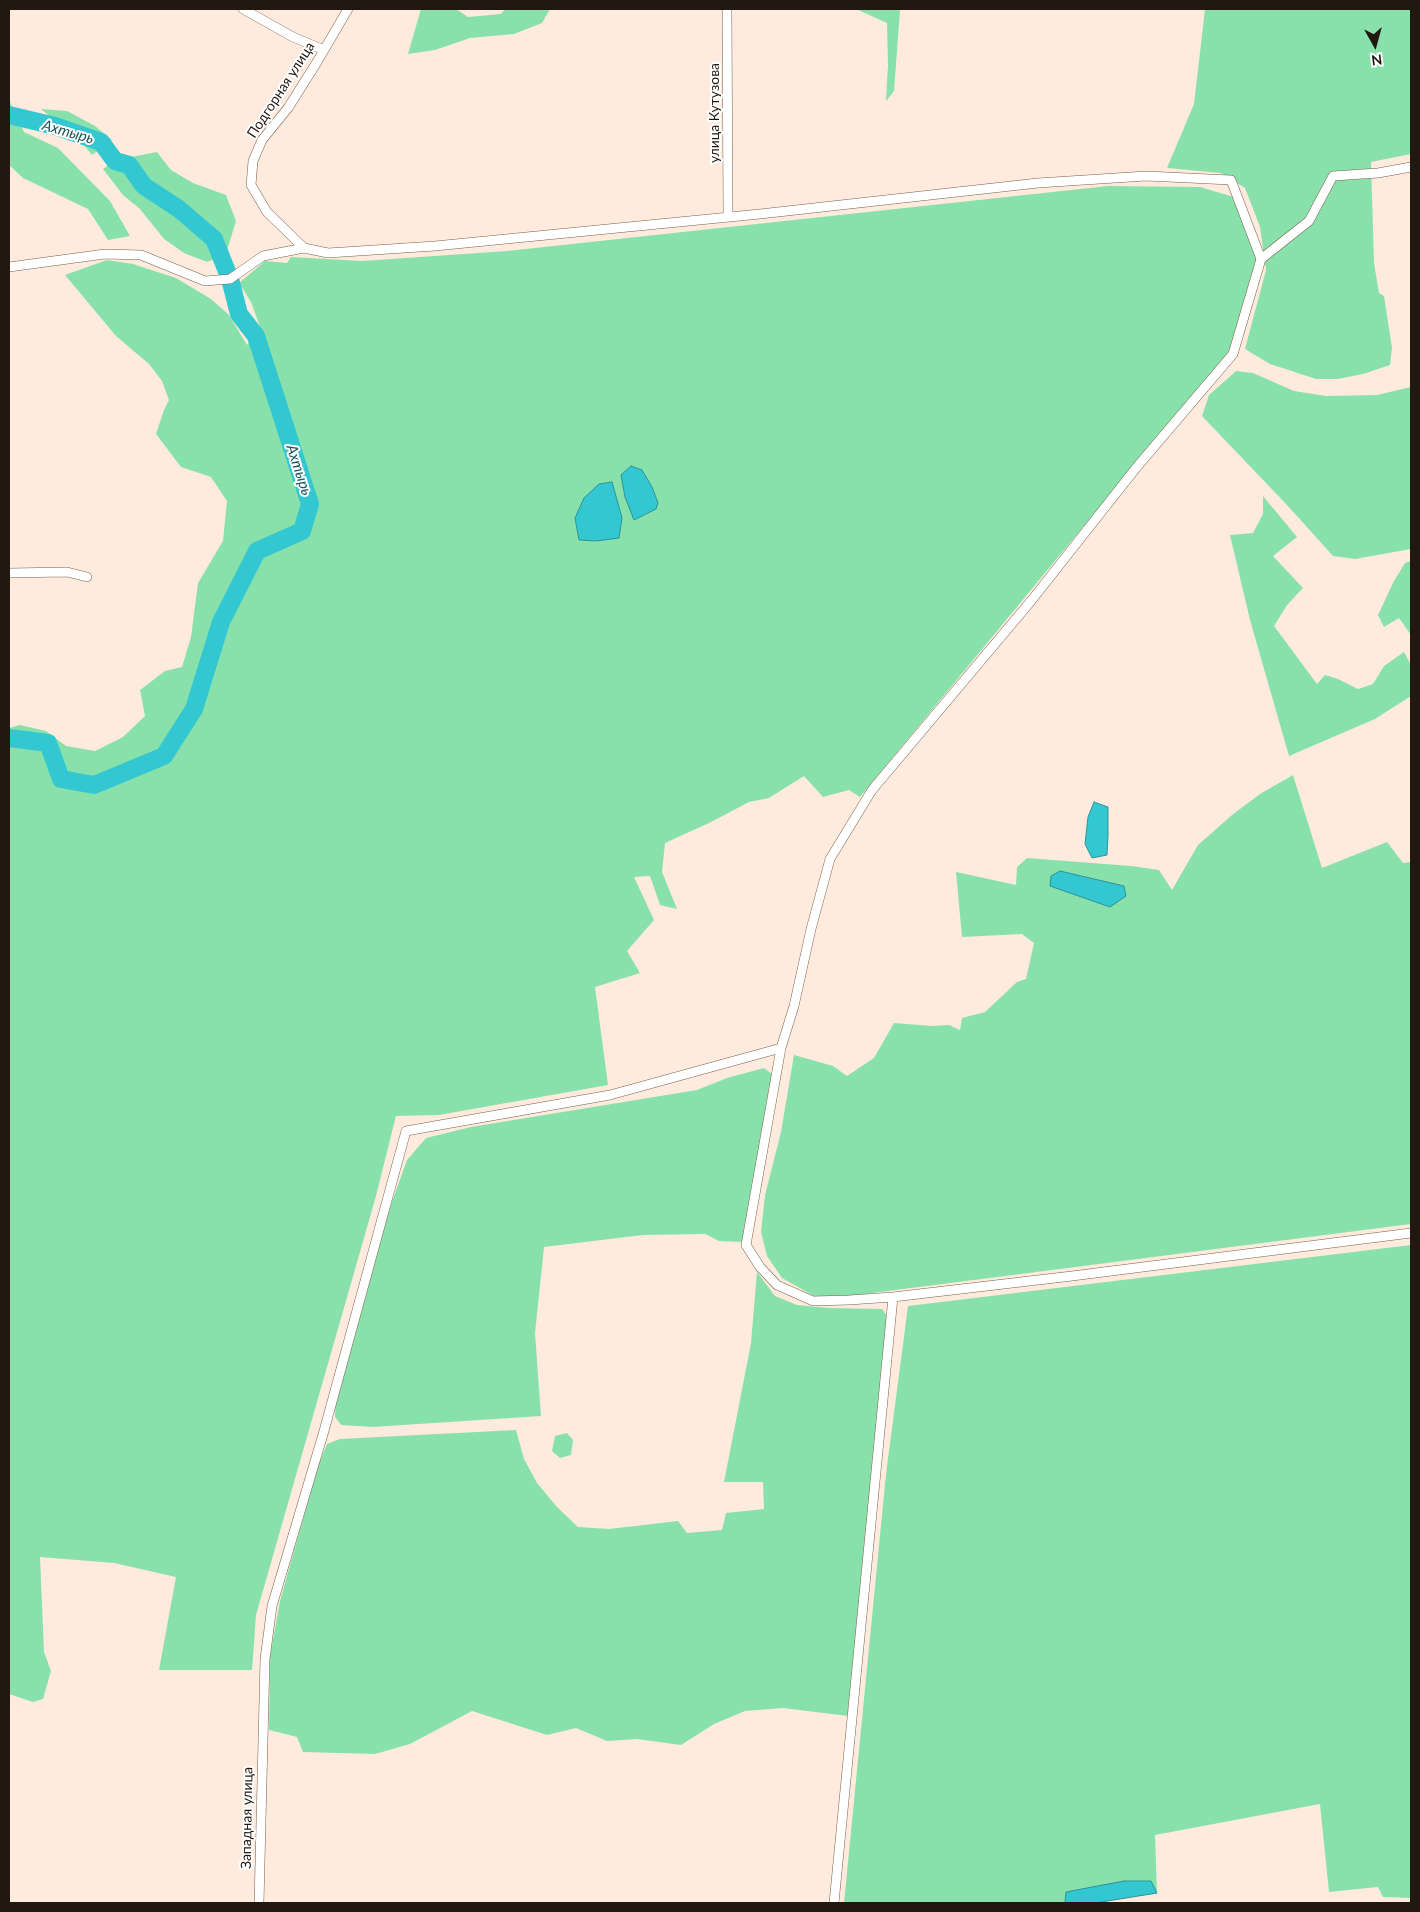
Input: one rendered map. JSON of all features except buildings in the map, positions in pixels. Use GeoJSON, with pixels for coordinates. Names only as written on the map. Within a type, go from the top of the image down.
{"type":"FeatureCollection","features":[{"type":"Feature","properties":{"kind":"street"},"geometry":{"type":"LineString","coordinates":[[243,9],[293,37],[324,50]]}},
{"type":"Feature","properties":{"kind":"street","name":"Подгорная улица"},"geometry":{"type":"LineString","coordinates":[[304,248],[267,212],[250,185],[253,160],[262,140],[288,108],[348,9]]}},
{"type":"Feature","properties":{"kind":"street","name":"улица Кутузова"},"geometry":{"type":"LineString","coordinates":[[727,9],[728,216]]}},
{"type":"Feature","properties":{"kind":"street"},"geometry":{"type":"LineString","coordinates":[[1411,167],[1333,176],[1309,220],[1261,259],[1233,354],[1136,468],[1031,601],[872,790],[830,859],[811,929],[794,1006],[781,1048],[746,1245],[760,1267],[777,1285],[813,1300],[849,1300],[893,1297],[1411,1234]]}},
{"type":"Feature","properties":{"kind":"street"},"geometry":{"type":"LineString","coordinates":[[9,266],[105,254],[141,255],[206,281],[230,279],[263,256],[304,248],[328,253],[370,251],[1038,183],[1146,176],[1231,180],[1261,259]]}},
{"type":"Feature","properties":{"kind":"street"},"geometry":{"type":"LineString","coordinates":[[9,573],[67,572],[87,577]]}},
{"type":"Feature","properties":{"kind":"street","name":"Западная улица"},"geometry":{"type":"LineString","coordinates":[[260,1903],[262,1733],[265,1659],[272,1606],[324,1431],[406,1131],[610,1095],[781,1048]]}},
{"type":"Feature","properties":{"kind":"street"},"geometry":{"type":"LineString","coordinates":[[834,1903],[893,1297]]}},
{"type":"Feature","properties":{"kind":"green space"},"geometry":{"type":"Polygon","coordinates":[[[421,9],[456,9],[468,17],[501,14],[505,9],[550,9],[542,23],[514,34],[470,38],[435,50],[408,54],[421,9]]]}},
{"type":"Feature","properties":{"kind":"green space"},"geometry":{"type":"Polygon","coordinates":[[[856,9],[899,9],[900,11],[894,91],[886,101],[888,65],[887,23],[856,9]]]}},
{"type":"Feature","properties":{"kind":"green space"},"geometry":{"type":"Polygon","coordinates":[[[1205,9],[1411,9],[1411,154],[1371,162],[1374,263],[1379,293],[1384,296],[1392,348],[1390,365],[1363,374],[1338,379],[1316,379],[1270,364],[1245,349],[1266,270],[1260,227],[1245,188],[1221,173],[1167,168],[1194,104],[1205,9]]]}},
{"type":"Feature","properties":{"kind":"green space"},"geometry":{"type":"Polygon","coordinates":[[[9,100],[24,132],[58,148],[110,201],[130,236],[108,240],[88,209],[23,178],[9,165],[9,100]]]}},
{"type":"Feature","properties":{"kind":"green space"},"geometry":{"type":"Polygon","coordinates":[[[41,109],[67,111],[95,126],[112,140],[92,155],[84,145],[41,109]]]}},
{"type":"Feature","properties":{"kind":"green space"},"geometry":{"type":"Polygon","coordinates":[[[157,152],[171,170],[193,183],[226,195],[236,221],[226,254],[207,262],[184,253],[164,239],[140,209],[123,195],[103,169],[124,154],[131,157],[157,152]]]}},
{"type":"Feature","properties":{"kind":"green space"},"geometry":{"type":"Polygon","coordinates":[[[1108,186],[1200,187],[1234,197],[1257,259],[1230,351],[860,797],[849,790],[823,797],[804,776],[769,798],[749,802],[665,843],[662,872],[677,909],[660,905],[650,876],[634,877],[654,920],[627,951],[640,973],[595,987],[608,1085],[439,1115],[396,1116],[376,1196],[256,1615],[252,1670],[159,1670],[176,1577],[114,1563],[40,1557],[44,1652],[51,1671],[43,1699],[33,1702],[9,1694],[9,728],[20,725],[46,731],[66,746],[95,751],[123,737],[145,716],[140,690],[165,671],[182,667],[191,637],[198,583],[223,541],[227,501],[211,477],[181,467],[156,434],[169,400],[162,381],[149,364],[116,336],[65,275],[107,260],[133,264],[176,278],[211,299],[229,315],[247,345],[260,327],[251,302],[239,283],[265,261],[287,263],[291,257],[362,261],[507,251],[1108,186]]]}},
{"type":"Feature","properties":{"kind":"green space"},"geometry":{"type":"Polygon","coordinates":[[[1236,371],[1253,373],[1294,391],[1326,396],[1377,395],[1411,387],[1411,549],[1355,559],[1333,556],[1202,416],[1209,395],[1236,371]]]}},
{"type":"Feature","properties":{"kind":"green space"},"geometry":{"type":"Polygon","coordinates":[[[1263,496],[1297,537],[1273,556],[1303,588],[1287,605],[1274,626],[1317,684],[1325,675],[1358,689],[1373,684],[1384,666],[1404,652],[1411,663],[1411,696],[1375,719],[1289,756],[1250,620],[1230,535],[1253,533],[1263,514],[1263,496]]]}},
{"type":"Feature","properties":{"kind":"green space"},"geometry":{"type":"Polygon","coordinates":[[[1411,561],[1411,635],[1399,618],[1384,627],[1378,615],[1405,563],[1411,561]]]}},
{"type":"Feature","properties":{"kind":"green space"},"geometry":{"type":"Polygon","coordinates":[[[1293,775],[1322,868],[1387,842],[1403,863],[1411,862],[1411,1224],[849,1296],[814,1296],[782,1278],[767,1256],[761,1232],[765,1195],[781,1132],[794,1055],[833,1066],[847,1076],[874,1058],[894,1023],[932,1026],[949,1025],[960,1030],[962,1018],[985,1012],[1017,982],[1026,979],[1034,943],[1022,934],[962,937],[956,872],[1016,885],[1017,867],[1027,858],[1131,866],[1159,870],[1172,890],[1198,845],[1232,815],[1260,794],[1293,775]]]}},
{"type":"Feature","properties":{"kind":"green space"},"geometry":{"type":"Polygon","coordinates":[[[764,1068],[772,1074],[743,1242],[719,1241],[705,1234],[643,1235],[544,1247],[535,1333],[541,1416],[373,1427],[341,1425],[335,1417],[336,1393],[384,1224],[407,1160],[426,1138],[471,1127],[697,1090],[727,1078],[764,1068]]]}},
{"type":"Feature","properties":{"kind":"green space"},"geometry":{"type":"Polygon","coordinates":[[[1411,1245],[1411,1898],[1383,1897],[1378,1887],[1329,1892],[1320,1804],[1155,1835],[1157,1893],[1095,1903],[844,1903],[886,1474],[908,1306],[1411,1245]]]}},
{"type":"Feature","properties":{"kind":"green space"},"geometry":{"type":"Polygon","coordinates":[[[757,1272],[775,1296],[797,1305],[882,1309],[887,1316],[848,1716],[783,1708],[745,1711],[714,1724],[681,1745],[637,1739],[607,1741],[576,1728],[547,1735],[472,1711],[410,1744],[375,1754],[303,1752],[297,1737],[269,1730],[270,1656],[280,1601],[318,1466],[327,1444],[340,1439],[516,1430],[524,1459],[537,1483],[557,1507],[578,1527],[609,1529],[678,1521],[687,1533],[722,1530],[726,1513],[764,1509],[763,1482],[724,1482],[751,1343],[757,1272]]]}},
{"type":"Feature","properties":{"kind":"green space"},"geometry":{"type":"Polygon","coordinates":[[[567,1433],[573,1440],[571,1455],[560,1458],[552,1451],[555,1436],[567,1433]]]}},
{"type":"Feature","properties":{"kind":"water"},"geometry":{"type":"Polygon","coordinates":[[[631,466],[642,470],[652,487],[658,503],[656,509],[634,520],[625,497],[621,475],[631,466]]]}},
{"type":"Feature","properties":{"kind":"water"},"geometry":{"type":"Polygon","coordinates":[[[612,482],[622,518],[619,538],[596,541],[579,540],[575,518],[584,498],[599,484],[612,482]]]}},
{"type":"Feature","properties":{"kind":"water"},"geometry":{"type":"Polygon","coordinates":[[[1094,802],[1108,807],[1108,835],[1107,855],[1092,858],[1085,844],[1088,817],[1094,802]]]}},
{"type":"Feature","properties":{"kind":"water"},"geometry":{"type":"Polygon","coordinates":[[[1060,871],[1124,886],[1126,896],[1110,907],[1050,886],[1051,876],[1060,871]]]}},
{"type":"Feature","properties":{"kind":"water"},"geometry":{"type":"Polygon","coordinates":[[[1124,1881],[1151,1881],[1157,1893],[1095,1903],[1065,1903],[1066,1892],[1124,1881]]]}},
{"type":"Feature","properties":{"kind":"waterway","name":"Ахтырь"},"geometry":{"type":"LineString","coordinates":[[9,115],[55,126],[101,142],[115,161],[129,165],[144,186],[179,209],[214,239],[230,279],[239,314],[256,336],[310,504],[302,531],[257,551],[221,622],[194,709],[164,756],[94,785],[61,779],[48,743],[9,738]]}}]}
